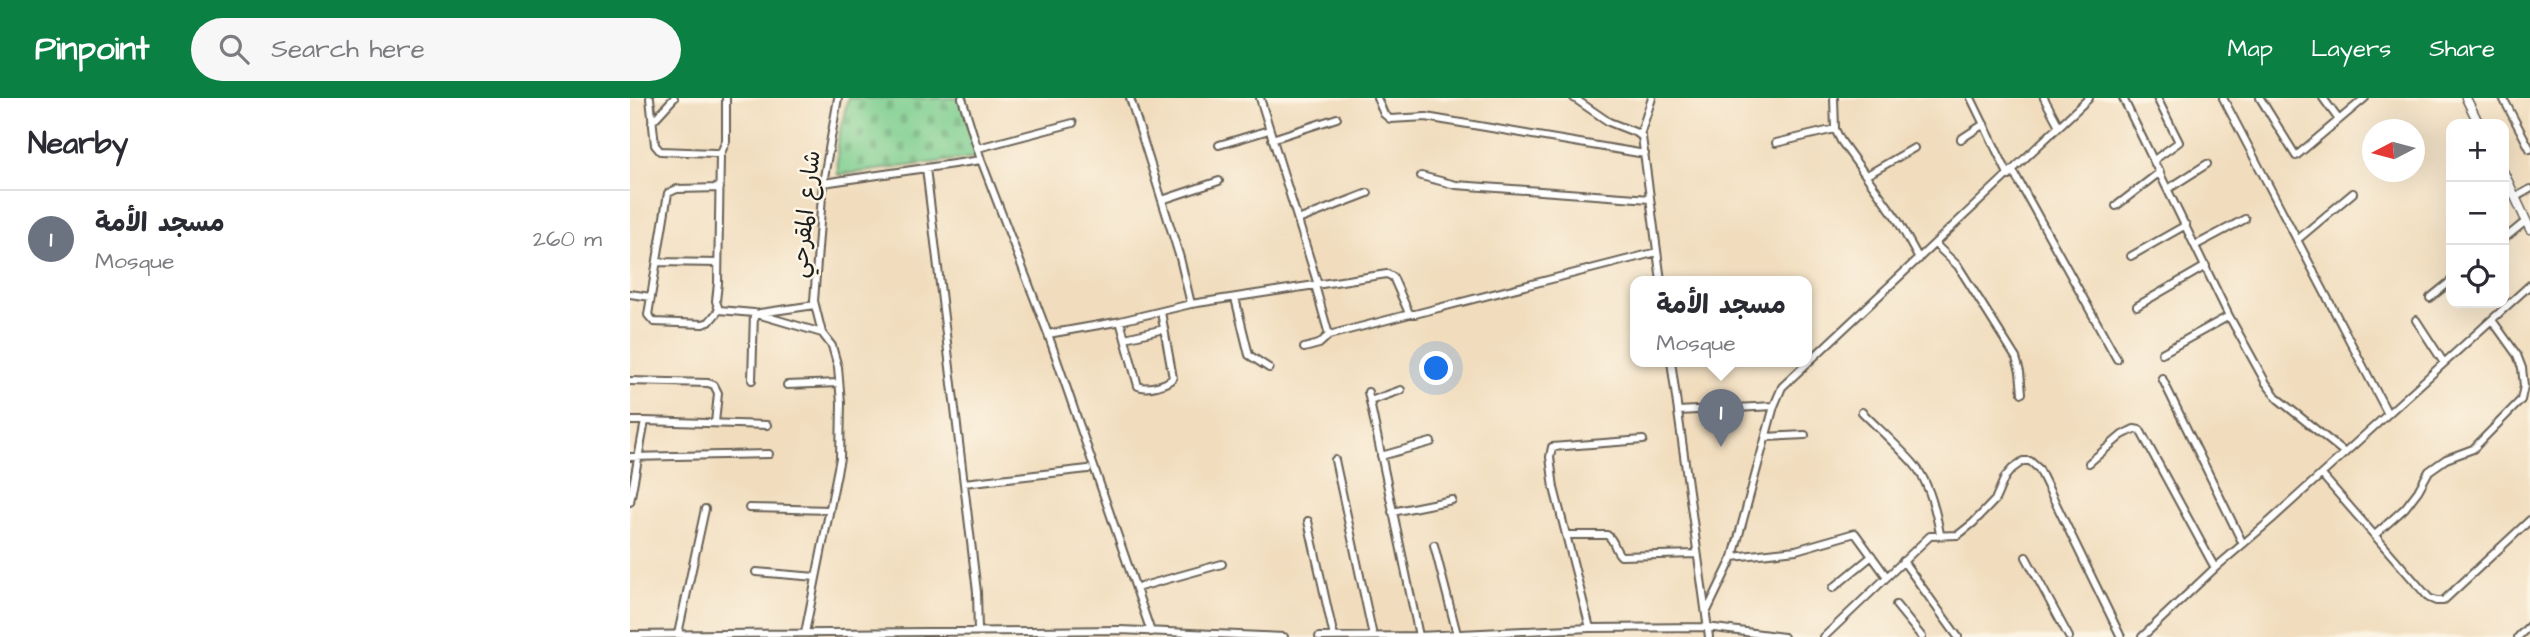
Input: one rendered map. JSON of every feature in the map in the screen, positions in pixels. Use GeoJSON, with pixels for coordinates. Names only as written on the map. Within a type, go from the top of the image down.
{"type":"FeatureCollection","features":[{"type":"Feature","properties":{"kind":"street"},"geometry":{"type":"LineString","coordinates":[[650,98],[655,145],[660,151],[720,155]]}},
{"type":"Feature","properties":{"kind":"street"},"geometry":{"type":"LineString","coordinates":[[652,122],[674,98]]}},
{"type":"Feature","properties":{"kind":"street"},"geometry":{"type":"LineString","coordinates":[[719,310],[716,301],[720,155],[726,141],[726,98]]}},
{"type":"Feature","properties":{"kind":"street","name":"شارع المقرحي"},"geometry":{"type":"LineString","coordinates":[[805,633],[840,458],[838,367],[832,345],[822,333],[815,305],[814,276],[823,183],[838,98]]}},
{"type":"Feature","properties":{"kind":"street"},"geometry":{"type":"LineString","coordinates":[[962,98],[981,160],[1048,334],[1151,632]]}},
{"type":"Feature","properties":{"kind":"street"},"geometry":{"type":"LineString","coordinates":[[1130,98],[1180,258],[1191,304]]}},
{"type":"Feature","properties":{"kind":"street"},"geometry":{"type":"LineString","coordinates":[[1260,98],[1317,285],[1329,335]]}},
{"type":"Feature","properties":{"kind":"street"},"geometry":{"type":"LineString","coordinates":[[1377,98],[1384,114],[1390,119],[1426,117],[1645,154]]}},
{"type":"Feature","properties":{"kind":"street"},"geometry":{"type":"LineString","coordinates":[[1574,98],[1609,121],[1640,135]]}},
{"type":"Feature","properties":{"kind":"street"},"geometry":{"type":"LineString","coordinates":[[1652,98],[1640,135],[1645,154],[1660,276]]}},
{"type":"Feature","properties":{"kind":"street"},"geometry":{"type":"LineString","coordinates":[[1834,98],[1835,129],[1897,219],[1919,259]]}},
{"type":"Feature","properties":{"kind":"street"},"geometry":{"type":"LineString","coordinates":[[1971,98],[2011,174],[2117,359]]}},
{"type":"Feature","properties":{"kind":"street"},"geometry":{"type":"LineString","coordinates":[[2044,98],[2059,126]]}},
{"type":"Feature","properties":{"kind":"street"},"geometry":{"type":"LineString","coordinates":[[1812,359],[2089,98]]}},
{"type":"Feature","properties":{"kind":"street"},"geometry":{"type":"LineString","coordinates":[[2123,98],[2229,316],[2266,383],[2278,399],[2345,453]]}},
{"type":"Feature","properties":{"kind":"street"},"geometry":{"type":"LineString","coordinates":[[2154,160],[2179,142],[2157,98]]}},
{"type":"Feature","properties":{"kind":"street"},"geometry":{"type":"LineString","coordinates":[[2223,98],[2388,414]]}},
{"type":"Feature","properties":{"kind":"street"},"geometry":{"type":"LineString","coordinates":[[2260,98],[2296,156],[2365,98]]}},
{"type":"Feature","properties":{"kind":"street"},"geometry":{"type":"LineString","coordinates":[[2323,98],[2339,120]]}},
{"type":"Feature","properties":{"kind":"street"},"geometry":{"type":"LineString","coordinates":[[2466,98],[2477,119]]}},
{"type":"Feature","properties":{"kind":"street"},"geometry":{"type":"LineString","coordinates":[[2503,98],[2530,149]]}},
{"type":"Feature","properties":{"kind":"street"},"geometry":{"type":"LineString","coordinates":[[1272,139],[1337,118]]}},
{"type":"Feature","properties":{"kind":"street"},"geometry":{"type":"LineString","coordinates":[[978,148],[1073,123]]}},
{"type":"Feature","properties":{"kind":"street"},"geometry":{"type":"LineString","coordinates":[[1961,139],[1984,124]]}},
{"type":"Feature","properties":{"kind":"street"},"geometry":{"type":"LineString","coordinates":[[1776,143],[1835,129]]}},
{"type":"Feature","properties":{"kind":"street"},"geometry":{"type":"LineString","coordinates":[[1219,145],[1269,130]]}},
{"type":"Feature","properties":{"kind":"street"},"geometry":{"type":"LineString","coordinates":[[1867,175],[1914,148]]}},
{"type":"Feature","properties":{"kind":"street"},"geometry":{"type":"LineString","coordinates":[[823,183],[981,160]]}},
{"type":"Feature","properties":{"kind":"street"},"geometry":{"type":"LineString","coordinates":[[2168,190],[2207,164]]}},
{"type":"Feature","properties":{"kind":"street"},"geometry":{"type":"LineString","coordinates":[[926,168],[977,592],[978,631]]}},
{"type":"Feature","properties":{"kind":"street"},"geometry":{"type":"LineString","coordinates":[[2116,206],[2160,172]]}},
{"type":"Feature","properties":{"kind":"street"},"geometry":{"type":"LineString","coordinates":[[1421,176],[1456,185],[1650,198]]}},
{"type":"Feature","properties":{"kind":"street"},"geometry":{"type":"LineString","coordinates":[[1162,200],[1219,181]]}},
{"type":"Feature","properties":{"kind":"street"},"geometry":{"type":"LineString","coordinates":[[2508,182],[2528,225],[2509,236]]}},
{"type":"Feature","properties":{"kind":"street"},"geometry":{"type":"LineString","coordinates":[[719,310],[708,323],[654,322],[648,315],[668,193],[677,189],[720,188]]}},
{"type":"Feature","properties":{"kind":"street"},"geometry":{"type":"LineString","coordinates":[[2516,197],[2530,189]]}},
{"type":"Feature","properties":{"kind":"street"},"geometry":{"type":"LineString","coordinates":[[1298,220],[1368,193]]}},
{"type":"Feature","properties":{"kind":"street"},"geometry":{"type":"LineString","coordinates":[[2297,240],[2353,193]]}},
{"type":"Feature","properties":{"kind":"street"},"geometry":{"type":"LineString","coordinates":[[2196,245],[2245,219]]}},
{"type":"Feature","properties":{"kind":"street"},"geometry":{"type":"LineString","coordinates":[[2131,256],[2186,225]]}},
{"type":"Feature","properties":{"kind":"street"},"geometry":{"type":"LineString","coordinates":[[1935,244],[1958,266],[2016,358],[2022,393]]}},
{"type":"Feature","properties":{"kind":"street"},"geometry":{"type":"LineString","coordinates":[[1304,348],[1319,344],[1329,335],[1657,252]]}},
{"type":"Feature","properties":{"kind":"street"},"geometry":{"type":"LineString","coordinates":[[657,262],[718,263]]}},
{"type":"Feature","properties":{"kind":"street"},"geometry":{"type":"LineString","coordinates":[[2137,306],[2206,266]]}},
{"type":"Feature","properties":{"kind":"street"},"geometry":{"type":"LineString","coordinates":[[1048,334],[1191,304],[1376,274],[1391,274],[1410,314]]}},
{"type":"Feature","properties":{"kind":"street"},"geometry":{"type":"LineString","coordinates":[[2430,298],[2446,285]]}},
{"type":"Feature","properties":{"kind":"street"},"geometry":{"type":"LineString","coordinates":[[2142,637],[2530,285]]}},
{"type":"Feature","properties":{"kind":"street"},"geometry":{"type":"LineString","coordinates":[[630,293],[651,297]]}},
{"type":"Feature","properties":{"kind":"street"},"geometry":{"type":"LineString","coordinates":[[1235,298],[1249,355],[1269,368]]}},
{"type":"Feature","properties":{"kind":"street"},"geometry":{"type":"LineString","coordinates":[[756,313],[815,305]]}},
{"type":"Feature","properties":{"kind":"street"},"geometry":{"type":"LineString","coordinates":[[719,310],[756,313],[822,333]]}},
{"type":"Feature","properties":{"kind":"street"},"geometry":{"type":"LineString","coordinates":[[1120,321],[1138,386],[1142,388],[1169,382],[1173,378],[1161,312]]}},
{"type":"Feature","properties":{"kind":"street"},"geometry":{"type":"LineString","coordinates":[[752,380],[756,313]]}},
{"type":"Feature","properties":{"kind":"street"},"geometry":{"type":"LineString","coordinates":[[2162,354],[2229,316]]}},
{"type":"Feature","properties":{"kind":"street"},"geometry":{"type":"LineString","coordinates":[[2416,320],[2444,363]]}},
{"type":"Feature","properties":{"kind":"street"},"geometry":{"type":"LineString","coordinates":[[2376,534],[2405,508],[2429,471],[2446,459],[2473,449],[2521,400],[2524,386],[2522,368],[2492,320]]}},
{"type":"Feature","properties":{"kind":"street"},"geometry":{"type":"LineString","coordinates":[[1125,338],[1164,329]]}},
{"type":"Feature","properties":{"kind":"street"},"geometry":{"type":"LineString","coordinates":[[1672,367],[1709,637]]}},
{"type":"Feature","properties":{"kind":"street"},"geometry":{"type":"LineString","coordinates":[[1706,613],[1733,557],[1774,406],[1782,387],[1803,367]]}},
{"type":"Feature","properties":{"kind":"street"},"geometry":{"type":"LineString","coordinates":[[2162,378],[2243,544]]}},
{"type":"Feature","properties":{"kind":"street"},"geometry":{"type":"LineString","coordinates":[[630,381],[714,385],[718,393],[715,423]]}},
{"type":"Feature","properties":{"kind":"street"},"geometry":{"type":"LineString","coordinates":[[787,385],[839,383]]}},
{"type":"Feature","properties":{"kind":"street"},"geometry":{"type":"LineString","coordinates":[[1370,401],[1401,390]]}},
{"type":"Feature","properties":{"kind":"street"},"geometry":{"type":"LineString","coordinates":[[1368,392],[1419,636]]}},
{"type":"Feature","properties":{"kind":"street"},"geometry":{"type":"LineString","coordinates":[[1678,411],[1774,406]]}},
{"type":"Feature","properties":{"kind":"street"},"geometry":{"type":"LineString","coordinates":[[1862,412],[1913,463],[1937,518],[1940,534]]}},
{"type":"Feature","properties":{"kind":"street"},"geometry":{"type":"LineString","coordinates":[[630,421],[767,425]]}},
{"type":"Feature","properties":{"kind":"street"},"geometry":{"type":"LineString","coordinates":[[630,502],[634,457],[645,422]]}},
{"type":"Feature","properties":{"kind":"street"},"geometry":{"type":"LineString","coordinates":[[2089,463],[2122,435],[2134,429],[2140,430],[2215,568]]}},
{"type":"Feature","properties":{"kind":"street"},"geometry":{"type":"LineString","coordinates":[[1766,437],[1805,435]]}},
{"type":"Feature","properties":{"kind":"street"},"geometry":{"type":"LineString","coordinates":[[1590,628],[1554,488],[1550,457],[1552,447],[1643,440]]}},
{"type":"Feature","properties":{"kind":"street"},"geometry":{"type":"LineString","coordinates":[[1381,456],[1431,442]]}},
{"type":"Feature","properties":{"kind":"street"},"geometry":{"type":"LineString","coordinates":[[634,457],[769,454]]}},
{"type":"Feature","properties":{"kind":"street"},"geometry":{"type":"LineString","coordinates":[[1335,460],[1373,636]]}},
{"type":"Feature","properties":{"kind":"street"},"geometry":{"type":"LineString","coordinates":[[1824,637],[1930,536],[1951,536],[1962,532],[1995,500],[2005,477],[2023,461],[2035,464],[2121,637]]}},
{"type":"Feature","properties":{"kind":"street"},"geometry":{"type":"LineString","coordinates":[[964,483],[1088,469]]}},
{"type":"Feature","properties":{"kind":"street"},"geometry":{"type":"LineString","coordinates":[[2322,475],[2429,598],[2436,601],[2443,601],[2530,520]]}},
{"type":"Feature","properties":{"kind":"street"},"geometry":{"type":"LineString","coordinates":[[1392,512],[1452,500]]}},
{"type":"Feature","properties":{"kind":"street"},"geometry":{"type":"LineString","coordinates":[[749,508],[830,510]]}},
{"type":"Feature","properties":{"kind":"street"},"geometry":{"type":"LineString","coordinates":[[678,634],[705,509]]}},
{"type":"Feature","properties":{"kind":"street"},"geometry":{"type":"LineString","coordinates":[[1308,521],[1334,637]]}},
{"type":"Feature","properties":{"kind":"street"},"geometry":{"type":"LineString","coordinates":[[1733,557],[1796,550],[1855,533],[1887,577]]}},
{"type":"Feature","properties":{"kind":"street"},"geometry":{"type":"LineString","coordinates":[[1566,535],[1608,535],[1621,556],[1697,554]]}},
{"type":"Feature","properties":{"kind":"street"},"geometry":{"type":"LineString","coordinates":[[1434,545],[1457,634]]}},
{"type":"Feature","properties":{"kind":"street"},"geometry":{"type":"LineString","coordinates":[[1833,588],[1871,556]]}},
{"type":"Feature","properties":{"kind":"street"},"geometry":{"type":"LineString","coordinates":[[2026,557],[2069,637]]}},
{"type":"Feature","properties":{"kind":"street"},"geometry":{"type":"LineString","coordinates":[[1903,561],[1958,637]]}},
{"type":"Feature","properties":{"kind":"street"},"geometry":{"type":"LineString","coordinates":[[1136,588],[1222,564]]}},
{"type":"Feature","properties":{"kind":"street"},"geometry":{"type":"LineString","coordinates":[[756,572],[816,577]]}},
{"type":"Feature","properties":{"kind":"street"},"geometry":{"type":"LineString","coordinates":[[1896,605],[1922,637]]}},
{"type":"Feature","properties":{"kind":"street"},"geometry":{"type":"LineString","coordinates":[[2518,637],[2530,625]]}},
{"type":"Feature","properties":{"kind":"street"},"geometry":{"type":"LineString","coordinates":[[1319,637],[1523,634],[1590,628],[1707,627],[1784,637]]}},
{"type":"Feature","properties":{"kind":"street"},"geometry":{"type":"LineString","coordinates":[[630,635],[824,635],[978,631],[1007,634],[1151,632],[1284,637]]}},
{"type":"Feature","properties":{"kind":"green space"},"geometry":{"type":"Polygon","coordinates":[[[848,98],[960,98],[978,157],[838,175],[837,143],[848,98]]]}},
{"type":"Feature","properties":{"kind":"place","name":"مسجد الأمة"},"geometry":{"type":"Point","coordinates":[1721,447]}}]}
